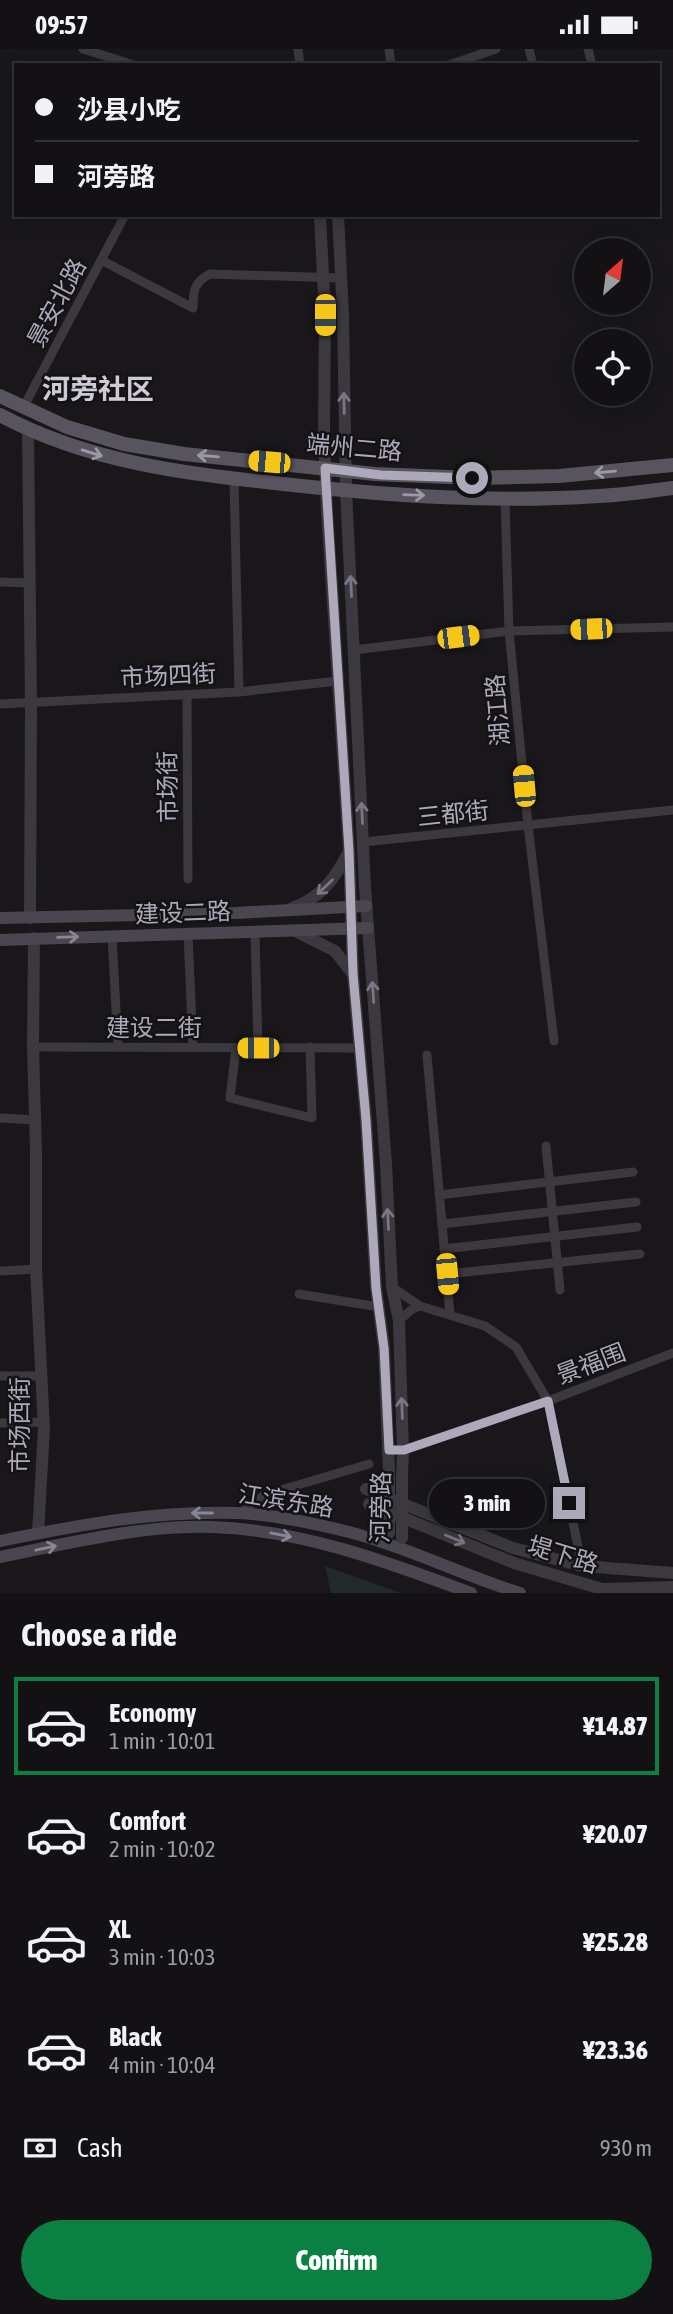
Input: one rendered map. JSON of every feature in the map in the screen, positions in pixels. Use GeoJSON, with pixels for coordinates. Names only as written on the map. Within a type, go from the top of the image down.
{"type":"FeatureCollection","features":[{"type":"Feature","properties":{"kind":"main road","name":"端州二路"},"geometry":{"type":"LineString","coordinates":[[0,396],[67,427],[124,444],[184,454],[381,475],[472,478],[559,476],[673,465]]}},
{"type":"Feature","properties":{"kind":"main road","name":"端州二路"},"geometry":{"type":"LineString","coordinates":[[0,415],[28,430],[92,453],[158,469],[234,480],[380,494],[505,499],[600,496],[673,488]]}},
{"type":"Feature","properties":{"kind":"main road"},"geometry":{"type":"LineString","coordinates":[[266,482],[269,462]]}},
{"type":"Feature","properties":{"kind":"main road"},"geometry":{"type":"LineString","coordinates":[[380,494],[381,475]]}},
{"type":"Feature","properties":{"kind":"main road","name":"建设二路"},"geometry":{"type":"LineString","coordinates":[[0,918],[235,913],[366,906]]}},
{"type":"Feature","properties":{"kind":"main road"},"geometry":{"type":"LineString","coordinates":[[235,913],[236,933]]}},
{"type":"Feature","properties":{"kind":"main road","name":"建设二路"},"geometry":{"type":"LineString","coordinates":[[0,940],[368,927]]}},
{"type":"Feature","properties":{"kind":"main road","name":"江滨东路"},"geometry":{"type":"LineString","coordinates":[[0,1541],[91,1523],[146,1516],[240,1513],[295,1520],[396,1542],[520,1593]]}},
{"type":"Feature","properties":{"kind":"main road","name":"江滨东路"},"geometry":{"type":"LineString","coordinates":[[0,1557],[91,1538],[151,1530],[211,1527],[273,1532],[347,1549],[471,1593]]}},
{"type":"Feature","properties":{"kind":"street"},"geometry":{"type":"LineString","coordinates":[[83,49],[128,63]]}},
{"type":"Feature","properties":{"kind":"street"},"geometry":{"type":"LineString","coordinates":[[454,63],[482,51],[496,49]]}},
{"type":"Feature","properties":{"kind":"street","name":"景安北路"},"geometry":{"type":"LineString","coordinates":[[23,408],[124,217]]}},
{"type":"Feature","properties":{"kind":"street","name":"河旁路"},"geometry":{"type":"LineString","coordinates":[[320,217],[324,277],[325,468],[349,851],[353,974],[384,1348],[389,1471],[396,1542]]}},
{"type":"Feature","properties":{"kind":"street","name":"河旁路"},"geometry":{"type":"LineString","coordinates":[[338,217],[346,490],[366,906],[386,1164],[392,1287],[399,1321],[404,1450],[394,1564]]}},
{"type":"Feature","properties":{"kind":"street"},"geometry":{"type":"LineString","coordinates":[[101,260],[193,307],[197,283],[210,274],[341,278]]}},
{"type":"Feature","properties":{"kind":"street"},"geometry":{"type":"LineString","coordinates":[[28,430],[30,918]]}},
{"type":"Feature","properties":{"kind":"street"},"geometry":{"type":"LineString","coordinates":[[234,480],[239,692]]}},
{"type":"Feature","properties":{"kind":"street","name":"湖江路"},"geometry":{"type":"LineString","coordinates":[[505,499],[509,631],[528,825],[554,1041]]}},
{"type":"Feature","properties":{"kind":"street"},"geometry":{"type":"LineString","coordinates":[[0,582],[29,583]]}},
{"type":"Feature","properties":{"kind":"street"},"geometry":{"type":"LineString","coordinates":[[354,650],[509,631],[673,627]]}},
{"type":"Feature","properties":{"kind":"street","name":"市场四街"},"geometry":{"type":"LineString","coordinates":[[0,704],[239,692],[338,681]]}},
{"type":"Feature","properties":{"kind":"street","name":"市场街"},"geometry":{"type":"LineString","coordinates":[[187,695],[188,879]]}},
{"type":"Feature","properties":{"kind":"street","name":"三都街"},"geometry":{"type":"LineString","coordinates":[[363,842],[673,810]]}},
{"type":"Feature","properties":{"kind":"street"},"geometry":{"type":"LineString","coordinates":[[289,909],[307,903],[328,885],[338,873],[349,851]]}},
{"type":"Feature","properties":{"kind":"street"},"geometry":{"type":"LineString","coordinates":[[295,931],[335,951],[353,974]]}},
{"type":"Feature","properties":{"kind":"street"},"geometry":{"type":"LineString","coordinates":[[255,932],[258,1048]]}},
{"type":"Feature","properties":{"kind":"street"},"geometry":{"type":"LineString","coordinates":[[188,934],[193,1047]]}},
{"type":"Feature","properties":{"kind":"street"},"geometry":{"type":"LineString","coordinates":[[112,936],[118,1047]]}},
{"type":"Feature","properties":{"kind":"street","name":"市场西街"},"geometry":{"type":"LineString","coordinates":[[34,939],[36,1269],[44,1422],[38,1533]]}},
{"type":"Feature","properties":{"kind":"street","name":"建设二街"},"geometry":{"type":"LineString","coordinates":[[33,1047],[359,1048]]}},
{"type":"Feature","properties":{"kind":"street"},"geometry":{"type":"LineString","coordinates":[[236,1048],[230,1098],[313,1118],[310,1048]]}},
{"type":"Feature","properties":{"kind":"street"},"geometry":{"type":"LineString","coordinates":[[427,1055],[450,1314]]}},
{"type":"Feature","properties":{"kind":"street"},"geometry":{"type":"LineString","coordinates":[[0,1118],[36,1120]]}},
{"type":"Feature","properties":{"kind":"street"},"geometry":{"type":"LineString","coordinates":[[546,1146],[560,1290]]}},
{"type":"Feature","properties":{"kind":"street"},"geometry":{"type":"LineString","coordinates":[[439,1195],[633,1172]]}},
{"type":"Feature","properties":{"kind":"street"},"geometry":{"type":"LineString","coordinates":[[442,1224],[636,1202]]}},
{"type":"Feature","properties":{"kind":"street"},"geometry":{"type":"LineString","coordinates":[[444,1249],[637,1227]]}},
{"type":"Feature","properties":{"kind":"street"},"geometry":{"type":"LineString","coordinates":[[447,1274],[640,1254]]}},
{"type":"Feature","properties":{"kind":"street"},"geometry":{"type":"LineString","coordinates":[[0,1271],[36,1269]]}},
{"type":"Feature","properties":{"kind":"street"},"geometry":{"type":"LineString","coordinates":[[392,1287],[419,1306],[485,1326],[516,1347],[548,1401],[582,1566]]}},
{"type":"Feature","properties":{"kind":"street"},"geometry":{"type":"LineString","coordinates":[[299,1294],[379,1307]]}},
{"type":"Feature","properties":{"kind":"street"},"geometry":{"type":"LineString","coordinates":[[399,1321],[419,1306]]}},
{"type":"Feature","properties":{"kind":"street","name":"景福围"},"geometry":{"type":"LineString","coordinates":[[404,1450],[548,1401],[673,1353]]}},
{"type":"Feature","properties":{"kind":"street"},"geometry":{"type":"LineString","coordinates":[[0,1376],[42,1376]]}},
{"type":"Feature","properties":{"kind":"street"},"geometry":{"type":"LineString","coordinates":[[0,1423],[44,1422]]}},
{"type":"Feature","properties":{"kind":"street"},"geometry":{"type":"LineString","coordinates":[[389,1450],[404,1450]]}},
{"type":"Feature","properties":{"kind":"street"},"geometry":{"type":"LineString","coordinates":[[240,1513],[264,1496],[369,1464]]}},
{"type":"Feature","properties":{"kind":"street","name":"堤下路"},"geometry":{"type":"LineString","coordinates":[[366,1489],[513,1548],[582,1566],[673,1573]]}},
{"type":"Feature","properties":{"kind":"street","name":"堤下路"},"geometry":{"type":"LineString","coordinates":[[369,1504],[514,1563],[602,1589],[673,1587]]}},
{"type":"Feature","properties":{"kind":"shaded area"},"geometry":{"type":"Polygon","coordinates":[[[325,1566],[401,1593],[331,1593],[325,1566]]]}},
{"type":"Feature","properties":{"kind":"district","name":"河旁社区"},"geometry":{"type":"Point","coordinates":[98,389]}},
{"type":"Feature","properties":{"kind":"route"},"geometry":{"type":"LineString","coordinates":[[472,478],[381,475],[325,468],[349,851],[353,974],[366,1120],[376,1288],[384,1348],[389,1450],[404,1450],[548,1401],[569,1503]]}}]}
